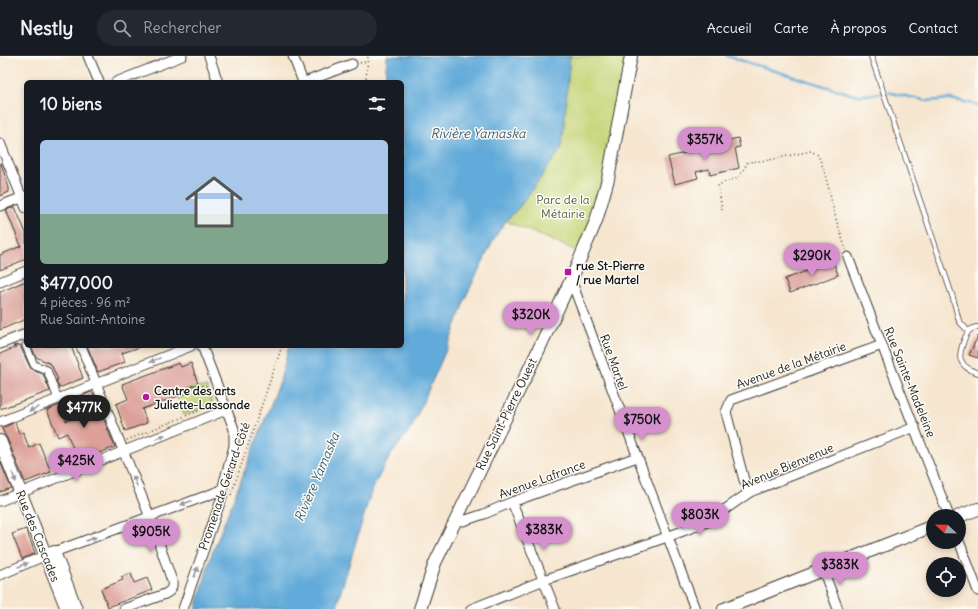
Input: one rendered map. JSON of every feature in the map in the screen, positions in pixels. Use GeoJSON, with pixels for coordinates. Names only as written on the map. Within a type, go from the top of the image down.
{"type":"FeatureCollection","features":[{"type":"Feature","properties":{"kind":"street"},"geometry":{"type":"LineString","coordinates":[[88,56],[97,80]]}},
{"type":"Feature","properties":{"kind":"street"},"geometry":{"type":"LineString","coordinates":[[121,80],[182,56]]}},
{"type":"Feature","properties":{"kind":"street"},"geometry":{"type":"LineString","coordinates":[[209,56],[217,80]]}},
{"type":"Feature","properties":{"kind":"street"},"geometry":{"type":"LineString","coordinates":[[293,56],[303,80]]}},
{"type":"Feature","properties":{"kind":"street","name":"Rue Saint-Pierre Ouest"},"geometry":{"type":"LineString","coordinates":[[420,609],[435,563],[571,280],[596,220],[608,179],[631,56]]}},
{"type":"Feature","properties":{"kind":"street"},"geometry":{"type":"LineString","coordinates":[[310,80],[356,64]]}},
{"type":"Feature","properties":{"kind":"street"},"geometry":{"type":"LineString","coordinates":[[0,143],[24,197],[0,206]]}},
{"type":"Feature","properties":{"kind":"street","name":"Rue Sainte-Madeleine"},"geometry":{"type":"LineString","coordinates":[[848,257],[946,509]]}},
{"type":"Feature","properties":{"kind":"street"},"geometry":{"type":"LineString","coordinates":[[0,282],[24,272]]}},
{"type":"Feature","properties":{"kind":"street","name":"Rue Martel"},"geometry":{"type":"LineString","coordinates":[[571,280],[695,609]]}},
{"type":"Feature","properties":{"kind":"street"},"geometry":{"type":"LineString","coordinates":[[0,344],[24,335]]}},
{"type":"Feature","properties":{"kind":"street","name":"Avenue de la Métairie"},"geometry":{"type":"LineString","coordinates":[[750,492],[744,480],[726,412],[731,400],[882,345]]}},
{"type":"Feature","properties":{"kind":"street"},"geometry":{"type":"LineString","coordinates":[[27,348],[34,365],[47,370],[58,399]]}},
{"type":"Feature","properties":{"kind":"street"},"geometry":{"type":"LineString","coordinates":[[82,348],[150,517],[173,586],[171,590],[165,594],[124,609]]}},
{"type":"Feature","properties":{"kind":"street"},"geometry":{"type":"LineString","coordinates":[[0,422],[186,348]]}},
{"type":"Feature","properties":{"kind":"street"},"geometry":{"type":"LineString","coordinates":[[183,609],[222,497],[222,490],[234,446],[234,428],[203,348]]}},
{"type":"Feature","properties":{"kind":"street"},"geometry":{"type":"LineString","coordinates":[[0,501],[122,447],[226,410]]}},
{"type":"Feature","properties":{"kind":"street","name":"Avenue Bienvenue"},"geometry":{"type":"LineString","coordinates":[[471,609],[544,580],[707,522],[750,492],[915,427]]}},
{"type":"Feature","properties":{"kind":"street","name":"Rue des Cascades"},"geometry":{"type":"LineString","coordinates":[[0,441],[21,493],[50,554],[67,609]]}},
{"type":"Feature","properties":{"kind":"street","name":"Avenue Lafrance"},"geometry":{"type":"LineString","coordinates":[[455,519],[463,521],[484,514],[512,502],[637,457]]}},
{"type":"Feature","properties":{"kind":"street"},"geometry":{"type":"LineString","coordinates":[[0,575],[50,554],[222,490]]}},
{"type":"Feature","properties":{"kind":"street"},"geometry":{"type":"LineString","coordinates":[[512,502],[555,609]]}},
{"type":"Feature","properties":{"kind":"street"},"geometry":{"type":"LineString","coordinates":[[966,513],[978,509]]}},
{"type":"Feature","properties":{"kind":"street"},"geometry":{"type":"LineString","coordinates":[[724,609],[926,529]]}},
{"type":"Feature","properties":{"kind":"street"},"geometry":{"type":"LineString","coordinates":[[962,549],[978,591]]}},
{"type":"Feature","properties":{"kind":"street","name":"Rue des Cascades"},"geometry":{"type":"LineString","coordinates":[[50,554],[61,570],[76,609]]}},
{"type":"Feature","properties":{"kind":"street"},"geometry":{"type":"LineString","coordinates":[[823,570],[838,609]]}},
{"type":"Feature","properties":{"kind":"lane"},"geometry":{"type":"LineString","coordinates":[[871,56],[953,298],[959,320],[968,331]]}},
{"type":"Feature","properties":{"kind":"lane"},"geometry":{"type":"LineString","coordinates":[[978,327],[968,331],[960,351],[960,359],[966,368],[978,373]]}},
{"type":"Feature","properties":{"kind":"path"},"geometry":{"type":"LineString","coordinates":[[366,80],[368,56]]}},
{"type":"Feature","properties":{"kind":"path"},"geometry":{"type":"LineString","coordinates":[[356,64],[367,62]]}},
{"type":"Feature","properties":{"kind":"path"},"geometry":{"type":"LineString","coordinates":[[722,210],[718,186],[739,177],[748,162],[769,160],[812,151],[818,155],[824,170],[836,219],[848,257]]}},
{"type":"Feature","properties":{"kind":"path","name":"Promenade Gérard-Côté"},"geometry":{"type":"LineString","coordinates":[[230,498],[281,348]]}},
{"type":"Feature","properties":{"kind":"path"},"geometry":{"type":"LineString","coordinates":[[194,386],[208,386]]}},
{"type":"Feature","properties":{"kind":"path"},"geometry":{"type":"LineString","coordinates":[[122,447],[215,404],[213,398]]}},
{"type":"Feature","properties":{"kind":"green space","name":"Parc de la Métairie"},"geometry":{"type":"Polygon","coordinates":[[[568,56],[631,56],[616,138],[582,253],[506,221],[521,205],[561,149],[568,56]]]}},
{"type":"Feature","properties":{"kind":"green space"},"geometry":{"type":"Polygon","coordinates":[[[207,387],[213,404],[184,415],[177,397],[190,392],[189,388],[207,387]]]}},
{"type":"Feature","properties":{"kind":"water","name":"Rivière Yamaska"},"geometry":{"type":"Polygon","coordinates":[[[387,56],[570,56],[561,149],[521,205],[506,221],[495,237],[467,294],[450,341],[412,427],[390,456],[372,489],[338,601],[337,609],[196,609],[211,556],[280,381],[288,348],[404,348],[404,80],[385,80],[387,56]]]}},
{"type":"Feature","properties":{"kind":"building"},"geometry":{"type":"Polygon","coordinates":[[[738,138],[740,147],[735,148],[739,168],[710,175],[709,169],[696,172],[698,178],[675,184],[668,157],[738,138]]]}},
{"type":"Feature","properties":{"kind":"building"},"geometry":{"type":"Polygon","coordinates":[[[0,163],[9,192],[0,196],[0,163]]]}},
{"type":"Feature","properties":{"kind":"building"},"geometry":{"type":"Polygon","coordinates":[[[15,207],[24,228],[24,260],[0,270],[0,255],[21,246],[6,210],[15,207]]]}},
{"type":"Feature","properties":{"kind":"building"},"geometry":{"type":"Polygon","coordinates":[[[833,261],[838,275],[790,293],[785,279],[833,261]]]}},
{"type":"Feature","properties":{"kind":"building"},"geometry":{"type":"Polygon","coordinates":[[[24,282],[24,320],[0,330],[0,292],[24,282]]]}},
{"type":"Feature","properties":{"kind":"building"},"geometry":{"type":"Polygon","coordinates":[[[978,336],[978,358],[969,355],[978,336]]]}},
{"type":"Feature","properties":{"kind":"building"},"geometry":{"type":"Polygon","coordinates":[[[21,345],[31,369],[43,374],[50,391],[0,409],[0,354],[16,347],[13,346],[21,345]]]}},
{"type":"Feature","properties":{"kind":"building"},"geometry":{"type":"Polygon","coordinates":[[[32,348],[72,348],[83,378],[59,388],[56,380],[58,380],[51,364],[36,357],[32,348]]]}},
{"type":"Feature","properties":{"kind":"building"},"geometry":{"type":"Polygon","coordinates":[[[88,348],[137,348],[122,353],[125,362],[98,372],[88,348]]]}},
{"type":"Feature","properties":{"kind":"building","name":"Centre des arts Juliette-Lassonde"},"geometry":{"type":"Polygon","coordinates":[[[179,363],[181,367],[191,363],[198,384],[188,387],[190,392],[142,409],[147,423],[125,431],[116,404],[128,399],[122,384],[179,363]]]}},
{"type":"Feature","properties":{"kind":"building"},"geometry":{"type":"Polygon","coordinates":[[[91,392],[93,393],[115,447],[78,461],[67,433],[58,437],[47,410],[60,405],[66,421],[86,414],[81,399],[82,396],[91,392]]]}},
{"type":"Feature","properties":{"kind":"building"},"geometry":{"type":"Polygon","coordinates":[[[15,422],[19,434],[23,432],[29,448],[39,443],[51,472],[25,482],[2,428],[15,422]]]}},
{"type":"Feature","properties":{"kind":"building"},"geometry":{"type":"Polygon","coordinates":[[[0,461],[11,488],[0,492],[0,461]]]}},
{"type":"Feature","properties":{"kind":"building"},"geometry":{"type":"Polygon","coordinates":[[[26,529],[35,553],[22,559],[12,534],[26,529]]]}},
{"type":"Feature","properties":{"kind":"building"},"geometry":{"type":"Polygon","coordinates":[[[131,573],[134,583],[147,578],[152,590],[108,607],[101,589],[123,580],[121,577],[131,573]]]}},
{"type":"Feature","properties":{"kind":"waterway"},"geometry":{"type":"LineString","coordinates":[[727,56],[854,95],[868,95],[887,92],[928,101],[950,99],[978,105]]}},
{"type":"Feature","properties":{"kind":"place","name":"rue St-Pierre / rue Martel"},"geometry":{"type":"Point","coordinates":[568,272]}},
{"type":"Feature","properties":{"kind":"place","name":"Centre des arts Juliette-Lassonde"},"geometry":{"type":"Point","coordinates":[146,397]}}]}
